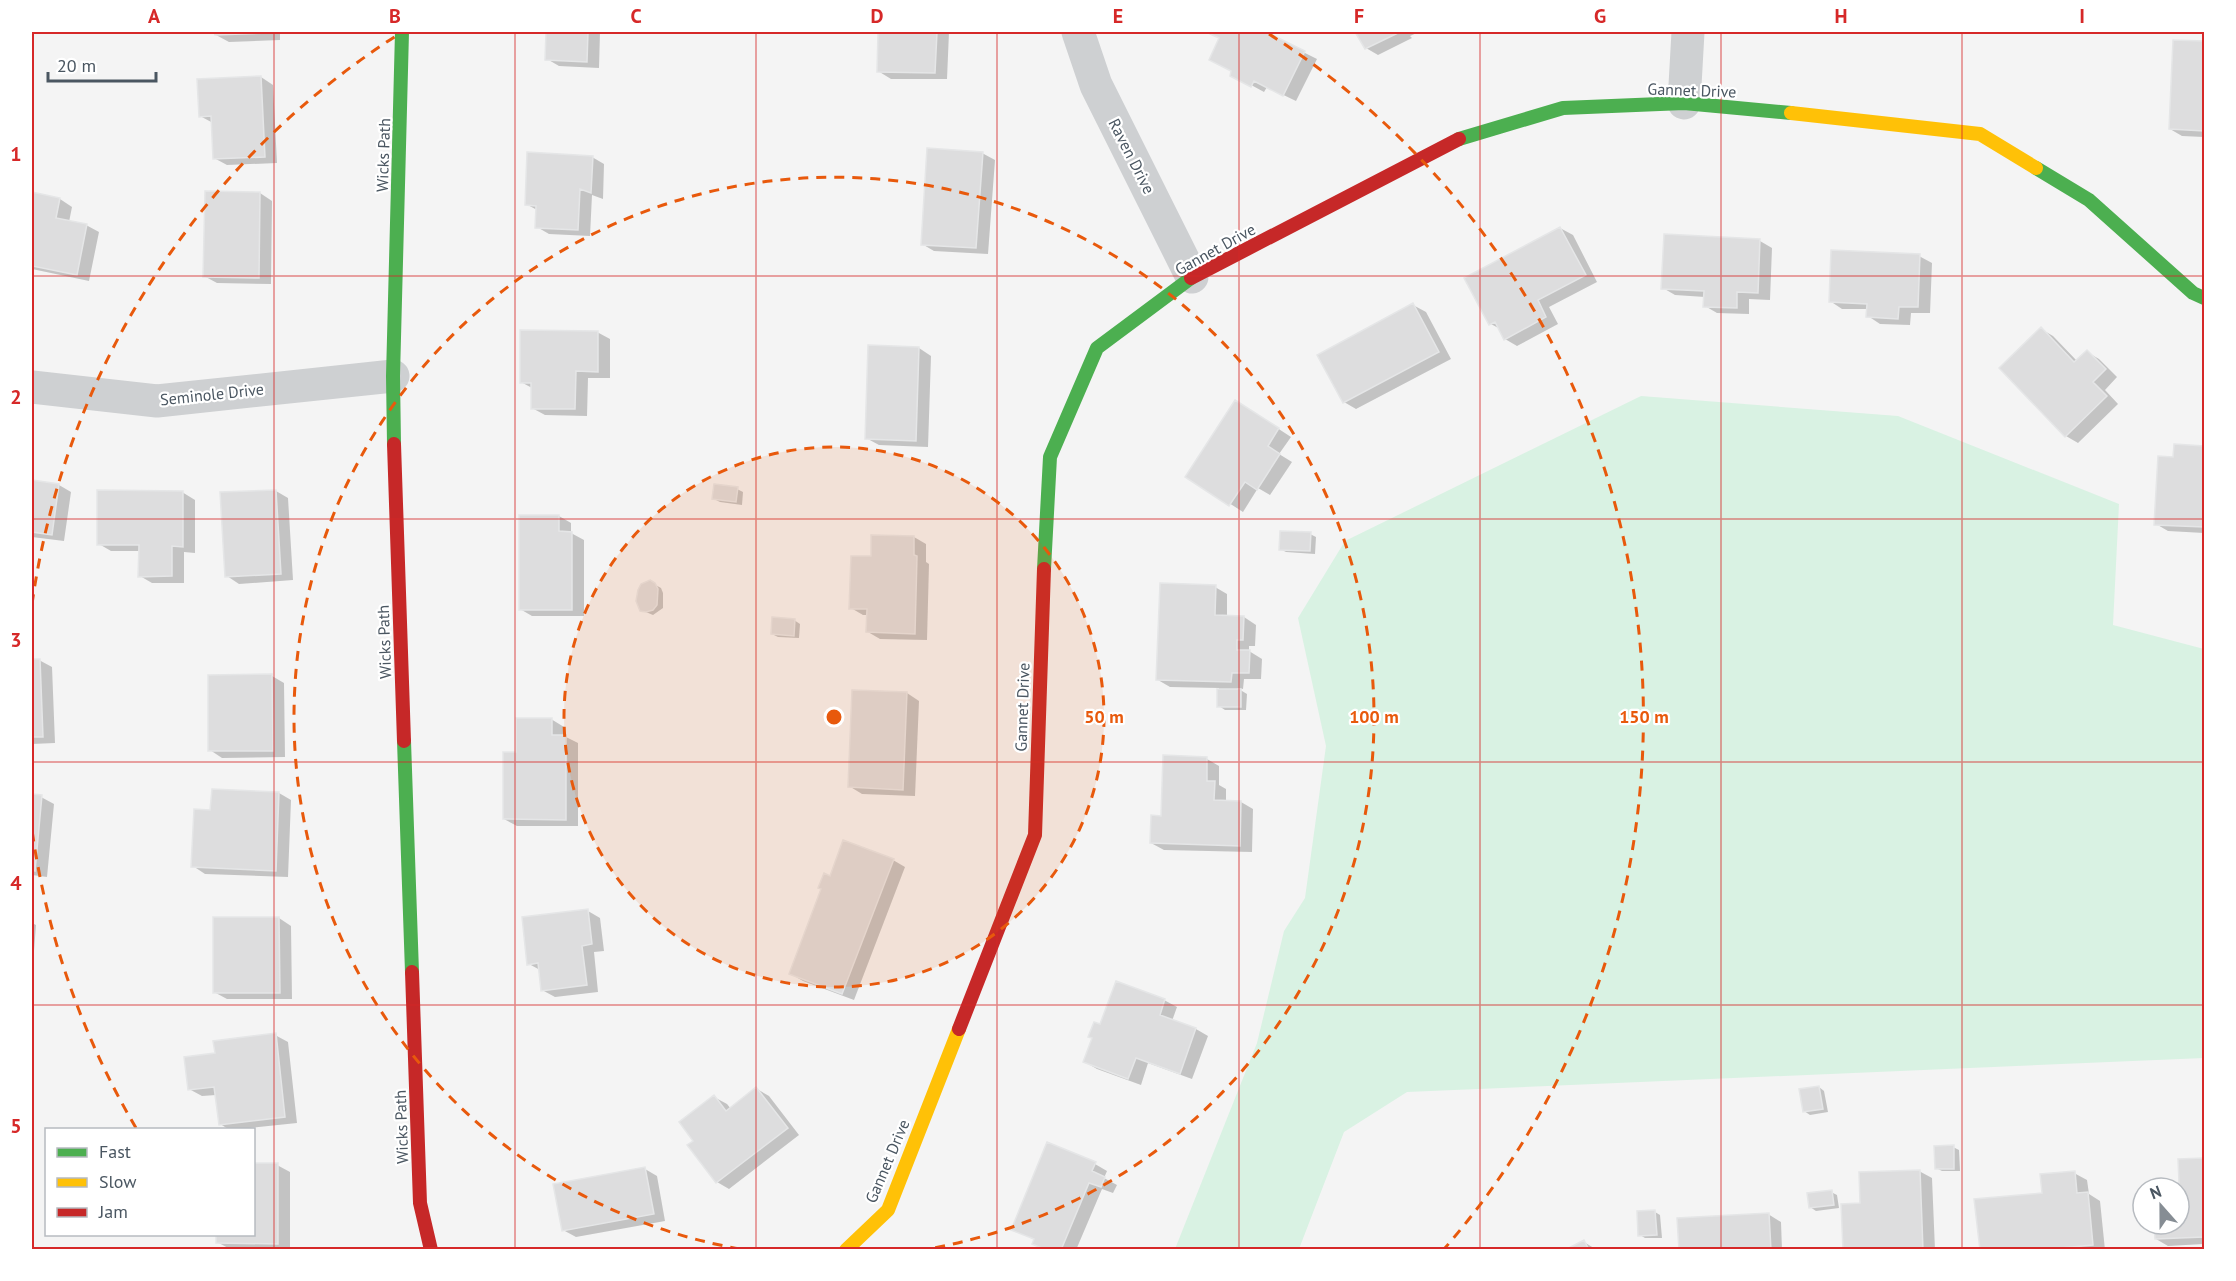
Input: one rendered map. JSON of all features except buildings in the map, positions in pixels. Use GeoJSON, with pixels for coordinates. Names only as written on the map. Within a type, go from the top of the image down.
{"type":"FeatureCollection","features":[{"type":"Feature","properties":{"kind":"street","name":"Wicks Path"},"geometry":{"type":"LineString","coordinates":[[402,32],[393,376],[394,478],[420,1203],[430,1250]]}},
{"type":"Feature","properties":{"kind":"street","name":"Raven Drive"},"geometry":{"type":"LineString","coordinates":[[1078,32],[1096,86],[1192,277]]}},
{"type":"Feature","properties":{"kind":"street"},"geometry":{"type":"LineString","coordinates":[[1684,103],[1688,32]]}},
{"type":"Feature","properties":{"kind":"street","name":"Gannet Drive"},"geometry":{"type":"LineString","coordinates":[[846,1250],[888,1210],[1035,835],[1041,617],[1050,457],[1097,348],[1192,277],[1463,137],[1563,108],[1684,103],[1980,134],[2089,200],[2193,293],[2205,298]]}},
{"type":"Feature","properties":{"kind":"street","name":"Seminole Drive"},"geometry":{"type":"LineString","coordinates":[[32,387],[157,401],[393,376]]}},
{"type":"Feature","properties":{"kind":"green space"},"geometry":{"type":"Polygon","coordinates":[[[1641,396],[1898,416],[2119,504],[2113,625],[2204,649],[2204,1058],[1407,1092],[1344,1132],[1299,1249],[1175,1249],[1257,1043],[1284,931],[1305,898],[1326,746],[1298,618],[1345,541],[1641,396]]]}},
{"type":"Feature","properties":{"kind":"traffic: fast"},"geometry":{"type":"LineString","coordinates":[[394,444],[393,376],[402,32]]}},
{"type":"Feature","properties":{"kind":"traffic: fast"},"geometry":{"type":"LineString","coordinates":[[1459,139],[1563,108],[1684,103],[1791,113]]}},
{"type":"Feature","properties":{"kind":"traffic: fast"},"geometry":{"type":"LineString","coordinates":[[2036,168],[2089,200],[2193,293],[2204,298]]}},
{"type":"Feature","properties":{"kind":"traffic: fast"},"geometry":{"type":"LineString","coordinates":[[1044,569],[1050,457],[1097,348],[1191,278]]}},
{"type":"Feature","properties":{"kind":"traffic: fast"},"geometry":{"type":"LineString","coordinates":[[404,741],[412,972]]}},
{"type":"Feature","properties":{"kind":"traffic: slow"},"geometry":{"type":"LineString","coordinates":[[1791,113],[1980,134],[2036,168]]}},
{"type":"Feature","properties":{"kind":"traffic: slow"},"geometry":{"type":"LineString","coordinates":[[846,1250],[888,1210],[959,1029]]}},
{"type":"Feature","properties":{"kind":"traffic: jam"},"geometry":{"type":"LineString","coordinates":[[1191,278],[1459,139]]}},
{"type":"Feature","properties":{"kind":"traffic: jam"},"geometry":{"type":"LineString","coordinates":[[394,444],[404,741]]}},
{"type":"Feature","properties":{"kind":"traffic: jam"},"geometry":{"type":"LineString","coordinates":[[959,1029],[1035,835],[1044,569]]}},
{"type":"Feature","properties":{"kind":"traffic: jam"},"geometry":{"type":"LineString","coordinates":[[412,972],[420,1203],[431,1250]]}}]}
